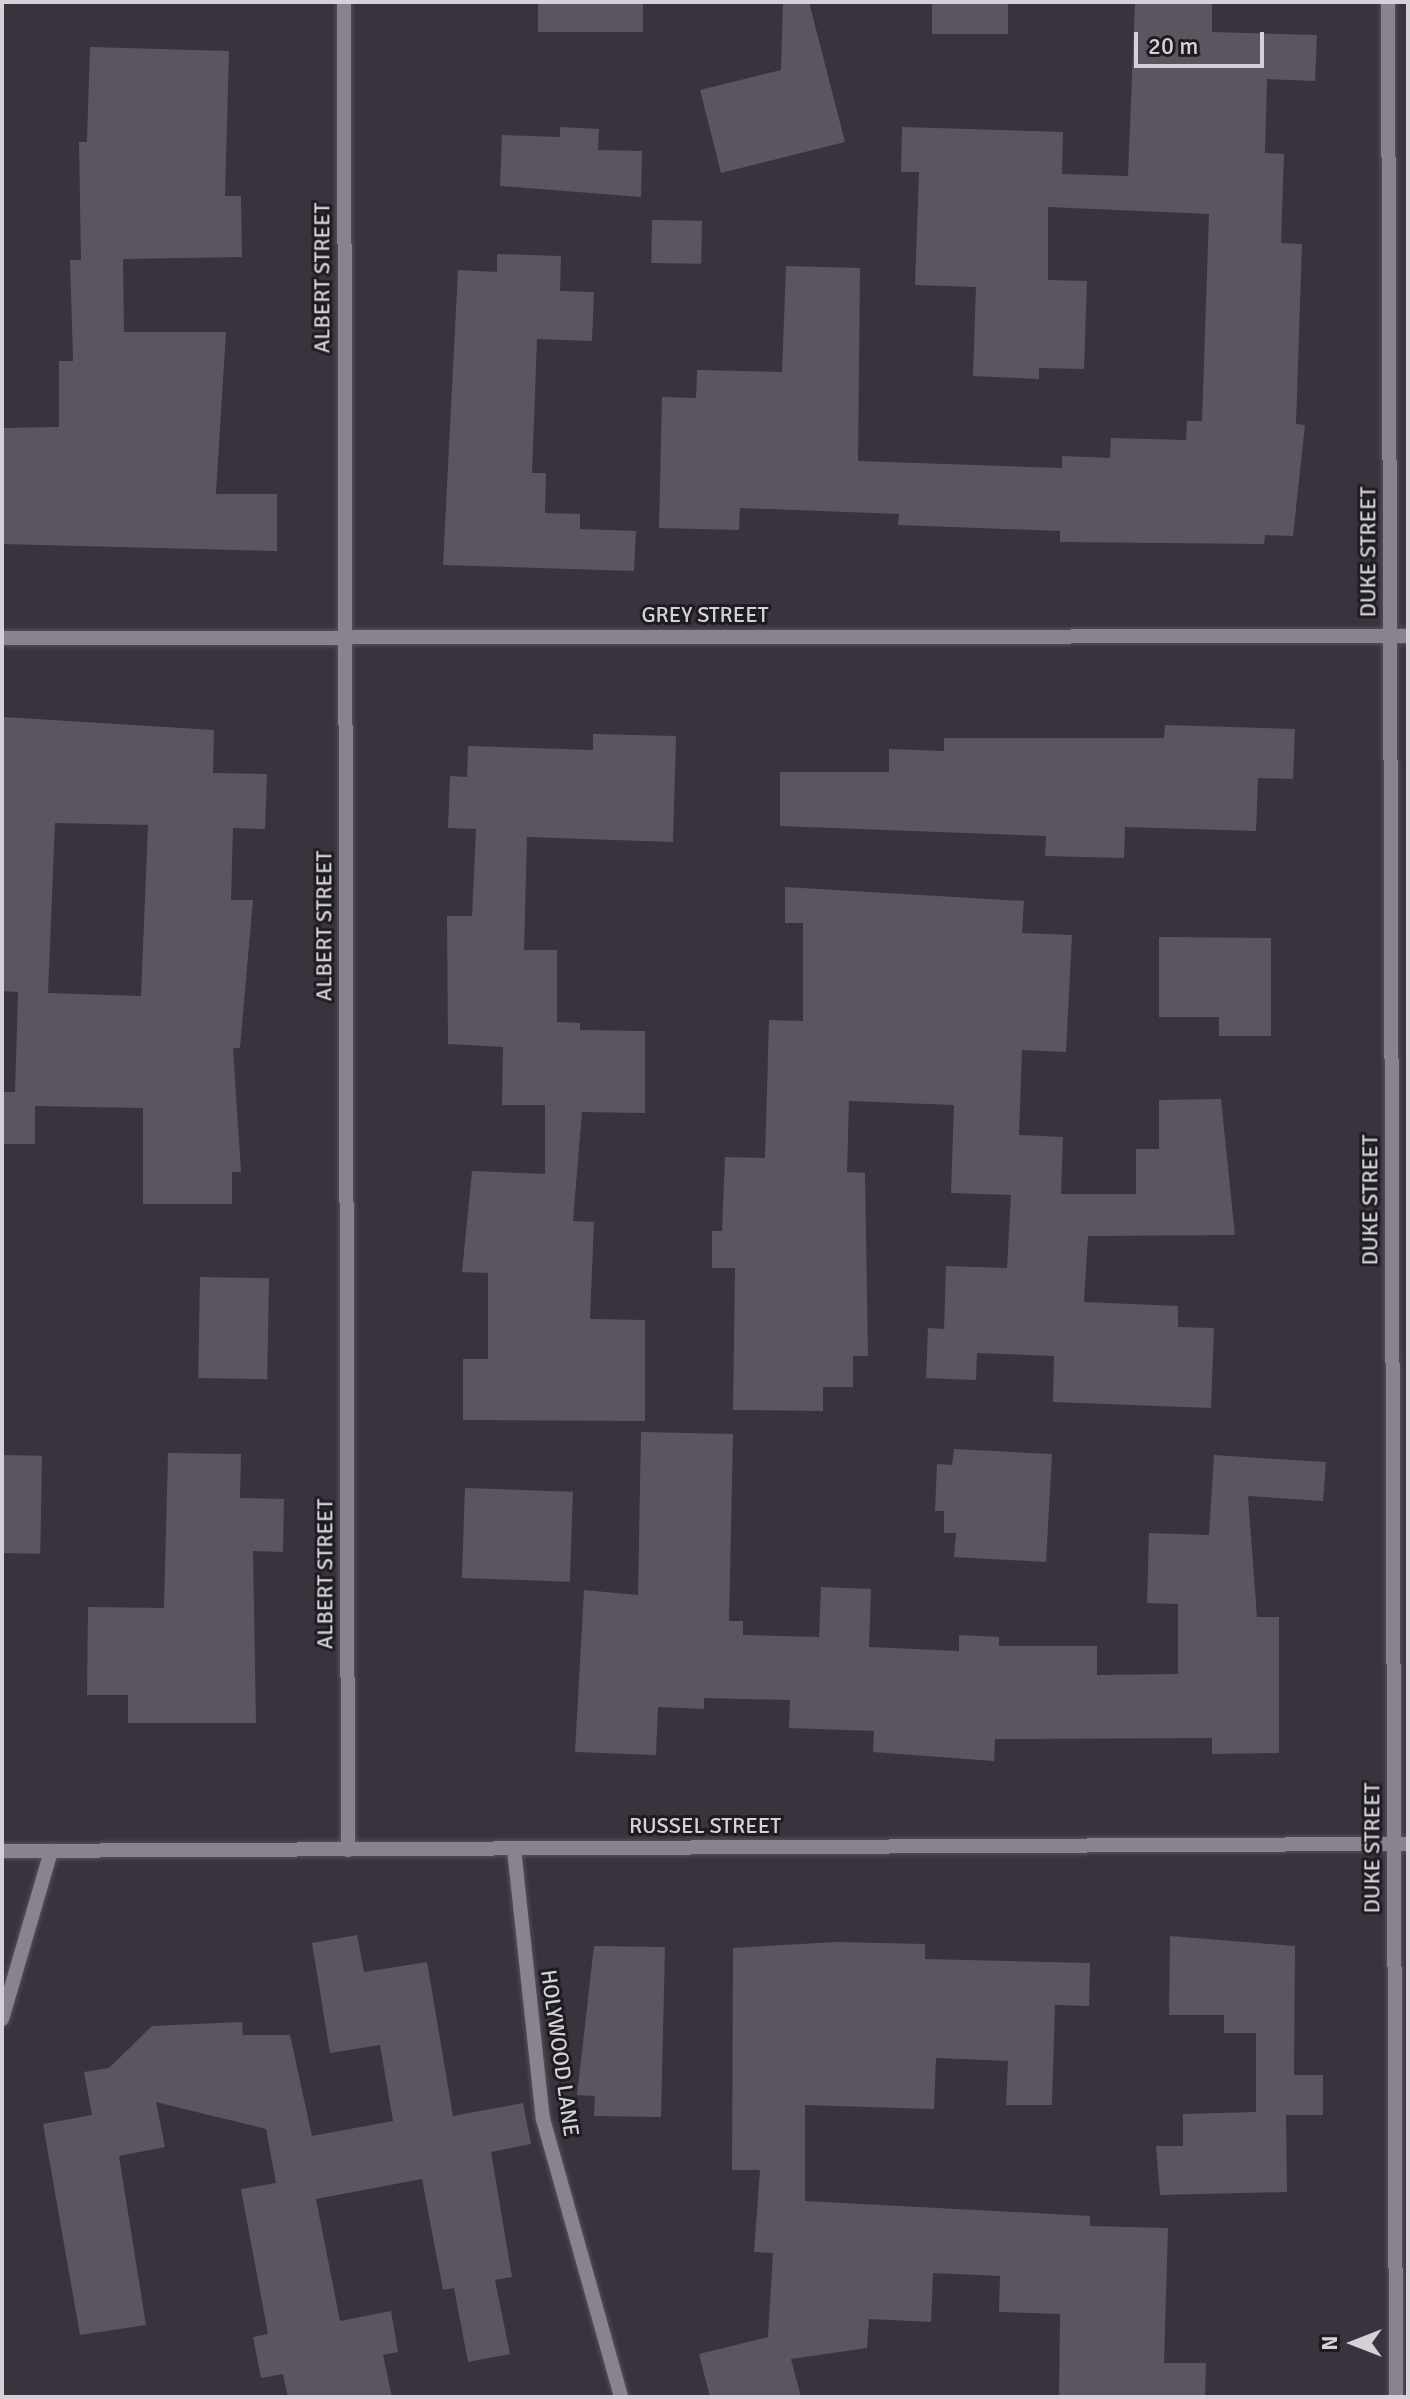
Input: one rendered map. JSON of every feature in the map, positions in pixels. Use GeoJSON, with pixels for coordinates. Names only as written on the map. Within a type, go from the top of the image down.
{"type":"FeatureCollection","features":[{"type":"Feature","properties":{"kind":"street","name":"ALBERT STREET"},"geometry":{"type":"LineString","coordinates":[[344,2],[348,1850]]}},
{"type":"Feature","properties":{"kind":"street","name":"DUKE STREET"},"geometry":{"type":"LineString","coordinates":[[1388,2],[1401,1844],[1396,2397]]}},
{"type":"Feature","properties":{"kind":"street","name":"GREY STREET"},"geometry":{"type":"LineString","coordinates":[[2,638],[1408,636]]}},
{"type":"Feature","properties":{"kind":"street","name":"RUSSEL STREET"},"geometry":{"type":"LineString","coordinates":[[2,1851],[1401,1844]]}},
{"type":"Feature","properties":{"kind":"street","name":"HOLYWOOD LANE"},"geometry":{"type":"LineString","coordinates":[[514,1849],[543,2119],[621,2397]]}},
{"type":"Feature","properties":{"kind":"street"},"geometry":{"type":"LineString","coordinates":[[2,2019],[51,1851]]}},
{"type":"Feature","properties":{"kind":"building"},"geometry":{"type":"Polygon","coordinates":[[[538,2],[643,2],[643,32],[538,32],[538,2]]]}},
{"type":"Feature","properties":{"kind":"building"},"geometry":{"type":"Polygon","coordinates":[[[783,2],[809,2],[845,142],[721,173],[700,90],[781,70],[783,2]]]}},
{"type":"Feature","properties":{"kind":"building"},"geometry":{"type":"Polygon","coordinates":[[[932,2],[1008,2],[1008,34],[932,34],[932,2]]]}},
{"type":"Feature","properties":{"kind":"building"},"geometry":{"type":"Polygon","coordinates":[[[1135,2],[1212,2],[1212,32],[1317,35],[1315,81],[1267,79],[1265,153],[1284,154],[1281,243],[1302,244],[1296,424],[1305,425],[1293,536],[1265,535],[1264,544],[1060,542],[1060,531],[898,525],[899,514],[740,508],[739,530],[659,528],[662,397],[696,398],[697,370],[782,372],[786,266],[860,268],[858,461],[1062,468],[1062,456],[1110,458],[1111,438],[1186,440],[1187,421],[1202,421],[1209,214],[1048,207],[1048,280],[1087,281],[1084,369],[1039,368],[1039,379],[973,376],[976,287],[915,285],[919,172],[901,172],[902,127],[1063,132],[1062,174],[1128,176],[1135,2]]]}},
{"type":"Feature","properties":{"kind":"building"},"geometry":{"type":"Polygon","coordinates":[[[90,47],[229,51],[225,196],[241,196],[242,257],[123,259],[124,332],[226,332],[216,494],[277,494],[277,551],[2,544],[2,428],[59,427],[59,361],[73,361],[70,260],[81,260],[79,142],[87,142],[90,47]]]}},
{"type":"Feature","properties":{"kind":"building"},"geometry":{"type":"Polygon","coordinates":[[[560,127],[599,129],[598,150],[642,151],[641,197],[500,186],[502,135],[560,137],[560,127]]]}},
{"type":"Feature","properties":{"kind":"building"},"geometry":{"type":"Polygon","coordinates":[[[652,220],[702,221],[701,264],[651,263],[652,220]]]}},
{"type":"Feature","properties":{"kind":"building"},"geometry":{"type":"Polygon","coordinates":[[[497,254],[561,256],[560,291],[594,292],[592,341],[537,339],[532,473],[546,473],[545,513],[580,514],[580,529],[636,531],[634,571],[443,565],[458,270],[497,272],[497,254]]]}},
{"type":"Feature","properties":{"kind":"building"},"geometry":{"type":"Polygon","coordinates":[[[4,717],[214,730],[213,773],[267,774],[265,829],[233,828],[231,900],[253,900],[240,1048],[233,1048],[241,1172],[232,1172],[232,1204],[143,1204],[143,1108],[35,1106],[35,1144],[2,1144],[2,1092],[15,1092],[18,992],[2,991],[4,717]],[[55,823],[48,993],[141,996],[148,825],[55,823]]]}},
{"type":"Feature","properties":{"kind":"building"},"geometry":{"type":"Polygon","coordinates":[[[1165,725],[1295,729],[1293,779],[1258,778],[1256,831],[1125,827],[1124,858],[1045,856],[1046,836],[780,826],[780,772],[889,772],[889,749],[944,751],[944,738],[1164,738],[1165,725]]]}},
{"type":"Feature","properties":{"kind":"building"},"geometry":{"type":"Polygon","coordinates":[[[593,734],[676,736],[673,842],[527,837],[524,950],[557,950],[557,1022],[580,1023],[580,1030],[645,1031],[645,1113],[582,1112],[573,1221],[594,1222],[590,1319],[645,1320],[645,1421],[463,1420],[463,1359],[488,1359],[488,1273],[462,1272],[472,1171],[545,1174],[545,1105],[502,1105],[503,1047],[448,1044],[447,916],[472,916],[476,829],[448,828],[450,776],[467,777],[468,746],[593,750],[593,734]]]}},
{"type":"Feature","properties":{"kind":"building"},"geometry":{"type":"Polygon","coordinates":[[[785,887],[1024,901],[1022,933],[1072,935],[1066,1052],[1022,1050],[1019,1135],[1063,1137],[1061,1194],[1136,1194],[1136,1149],[1159,1149],[1159,1100],[1221,1099],[1235,1235],[1088,1236],[1084,1302],[1178,1306],[1178,1327],[1214,1328],[1211,1408],[1053,1402],[1054,1356],[977,1353],[976,1380],[926,1378],[928,1328],[944,1329],[946,1266],[1007,1268],[1011,1195],[951,1193],[954,1105],[849,1101],[847,1172],[865,1173],[868,1356],[853,1356],[853,1387],[823,1387],[823,1411],[733,1410],[735,1268],[712,1268],[712,1231],[722,1231],[725,1157],[765,1158],[769,1020],[803,1021],[803,923],[785,923],[785,887]]]}},
{"type":"Feature","properties":{"kind":"building"},"geometry":{"type":"Polygon","coordinates":[[[1159,937],[1271,938],[1271,1036],[1219,1036],[1219,1017],[1159,1017],[1159,937]]]}},
{"type":"Feature","properties":{"kind":"building"},"geometry":{"type":"Polygon","coordinates":[[[200,1277],[269,1278],[267,1379],[198,1378],[200,1277]]]}},
{"type":"Feature","properties":{"kind":"building"},"geometry":{"type":"Polygon","coordinates":[[[641,1432],[733,1434],[729,1621],[743,1621],[743,1635],[819,1637],[821,1587],[871,1589],[869,1647],[959,1651],[959,1635],[999,1637],[999,1646],[1097,1646],[1097,1675],[1178,1674],[1178,1604],[1147,1603],[1149,1533],[1209,1535],[1214,1455],[1326,1462],[1323,1501],[1248,1496],[1257,1617],[1279,1617],[1279,1753],[1212,1754],[1212,1738],[995,1739],[994,1761],[873,1752],[874,1731],[789,1728],[790,1700],[704,1698],[704,1709],[658,1707],[656,1755],[575,1752],[584,1590],[638,1595],[641,1432]]]}},
{"type":"Feature","properties":{"kind":"building"},"geometry":{"type":"Polygon","coordinates":[[[954,1449],[1052,1454],[1046,1562],[954,1557],[956,1533],[944,1533],[944,1511],[935,1511],[937,1464],[952,1465],[954,1449]]]}},
{"type":"Feature","properties":{"kind":"building"},"geometry":{"type":"Polygon","coordinates":[[[168,1453],[241,1454],[240,1498],[284,1499],[283,1552],[253,1551],[256,1723],[128,1723],[128,1695],[87,1695],[88,1607],[164,1608],[168,1453]]]}},
{"type":"Feature","properties":{"kind":"building"},"geometry":{"type":"Polygon","coordinates":[[[2,1455],[42,1456],[40,1554],[2,1553],[2,1455]]]}},
{"type":"Feature","properties":{"kind":"building"},"geometry":{"type":"Polygon","coordinates":[[[465,1488],[573,1492],[570,1582],[462,1578],[465,1488]]]}},
{"type":"Feature","properties":{"kind":"building"},"geometry":{"type":"Polygon","coordinates":[[[357,1935],[364,1972],[427,1962],[453,2116],[523,2103],[531,2144],[491,2152],[512,2277],[495,2280],[510,2354],[468,2362],[454,2288],[443,2290],[422,2179],[316,2199],[340,2321],[391,2311],[398,2352],[383,2355],[392,2397],[288,2397],[283,2374],[261,2378],[253,2337],[268,2334],[241,2189],[276,2183],[266,2129],[156,2102],[165,2147],[119,2156],[146,2325],[80,2335],[43,2124],[92,2115],[84,2072],[109,2068],[152,2026],[242,2022],[243,2035],[290,2035],[312,2136],[393,2121],[380,2045],[330,2053],[312,1943],[357,1935]]]}},
{"type":"Feature","properties":{"kind":"building"},"geometry":{"type":"Polygon","coordinates":[[[1170,1936],[1295,1946],[1294,2075],[1323,2075],[1323,2115],[1286,2115],[1287,2192],[1160,2195],[1156,2146],[1183,2146],[1183,2114],[1256,2112],[1256,2033],[1224,2033],[1224,2015],[1169,2015],[1170,1936]]]}},
{"type":"Feature","properties":{"kind":"building"},"geometry":{"type":"Polygon","coordinates":[[[836,1942],[925,1944],[925,1959],[1090,1963],[1089,2006],[1055,2005],[1052,2105],[1006,2105],[1008,2061],[936,2058],[934,2109],[805,2105],[805,2201],[1090,2216],[1090,2226],[1168,2228],[1164,2363],[1206,2363],[1205,2397],[1059,2397],[1060,2314],[999,2312],[1000,2276],[933,2273],[931,2322],[869,2319],[867,2348],[791,2359],[801,2397],[710,2397],[699,2354],[768,2337],[773,2253],[754,2252],[760,2170],[732,2170],[733,1948],[836,1942]]]}},
{"type":"Feature","properties":{"kind":"building"},"geometry":{"type":"Polygon","coordinates":[[[594,1946],[665,1947],[661,2117],[594,2116],[595,2096],[577,2095],[594,1946]]]}}]}
